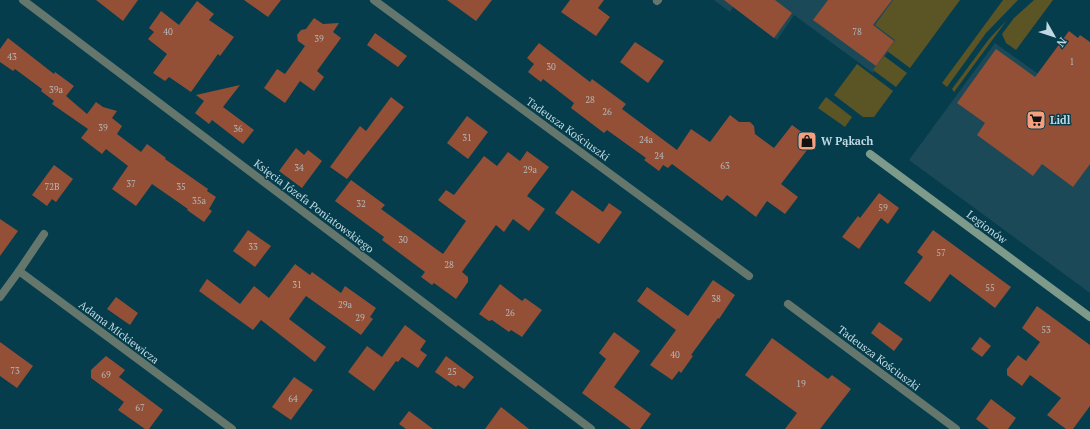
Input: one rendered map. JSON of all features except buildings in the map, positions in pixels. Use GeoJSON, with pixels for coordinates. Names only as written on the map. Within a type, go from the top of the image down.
{"type":"FeatureCollection","features":[{"type":"Feature","properties":{"kind":"street","name":"Księcia Józefa Poniatowskiego"},"geometry":{"type":"LineString","coordinates":[[23,0],[591,429]]}},
{"type":"Feature","properties":{"kind":"street","name":"Tadeusza Kościuszki"},"geometry":{"type":"LineString","coordinates":[[374,0],[749,276]]}},
{"type":"Feature","properties":{"kind":"street","name":"Legionów"},"geometry":{"type":"LineString","coordinates":[[870,154],[1090,317]]}},
{"type":"Feature","properties":{"kind":"street"},"geometry":{"type":"LineString","coordinates":[[0,297],[44,234]]}},
{"type":"Feature","properties":{"kind":"street","name":"Adama Mickiewicza"},"geometry":{"type":"LineString","coordinates":[[19,271],[232,429]]}},
{"type":"Feature","properties":{"kind":"street","name":"Tadeusza Kościuszki"},"geometry":{"type":"LineString","coordinates":[[788,304],[956,429]]}},
{"type":"Feature","properties":{"kind":"shaded area"},"geometry":{"type":"Polygon","coordinates":[[[714,0],[926,0],[873,73],[794,15],[777,40],[733,7],[730,12],[714,0]]]}},
{"type":"Feature","properties":{"kind":"shaded area"},"geometry":{"type":"Polygon","coordinates":[[[893,0],[960,0],[910,68],[887,51],[895,40],[875,25],[893,0]]]}},
{"type":"Feature","properties":{"kind":"shaded area"},"geometry":{"type":"Polygon","coordinates":[[[1003,0],[1018,0],[986,33],[947,87],[942,83],[1003,0]]]}},
{"type":"Feature","properties":{"kind":"shaded area"},"geometry":{"type":"Polygon","coordinates":[[[1034,0],[1053,0],[1016,50],[1006,43],[1002,34],[1014,18],[1034,0]]]}},
{"type":"Feature","properties":{"kind":"shaded area"},"geometry":{"type":"Polygon","coordinates":[[[1007,20],[954,92],[952,89],[989,39],[1007,20]]]}},
{"type":"Feature","properties":{"kind":"shaded area"},"geometry":{"type":"Polygon","coordinates":[[[995,43],[1090,111],[1090,293],[909,160],[995,43]]]}},
{"type":"Feature","properties":{"kind":"shaded area"},"geometry":{"type":"Polygon","coordinates":[[[884,56],[907,73],[896,87],[873,70],[884,56]]]}},
{"type":"Feature","properties":{"kind":"shaded area"},"geometry":{"type":"Polygon","coordinates":[[[857,64],[893,91],[874,117],[863,117],[834,95],[857,64]]]}},
{"type":"Feature","properties":{"kind":"shaded area"},"geometry":{"type":"Polygon","coordinates":[[[826,97],[852,117],[845,127],[818,108],[826,97]]]}},
{"type":"Feature","properties":{"kind":"place","name":"Lidl"},"geometry":{"type":"Point","coordinates":[1036,120]}},
{"type":"Feature","properties":{"kind":"place","name":"W Pąkach"},"geometry":{"type":"Point","coordinates":[807,141]}}]}
